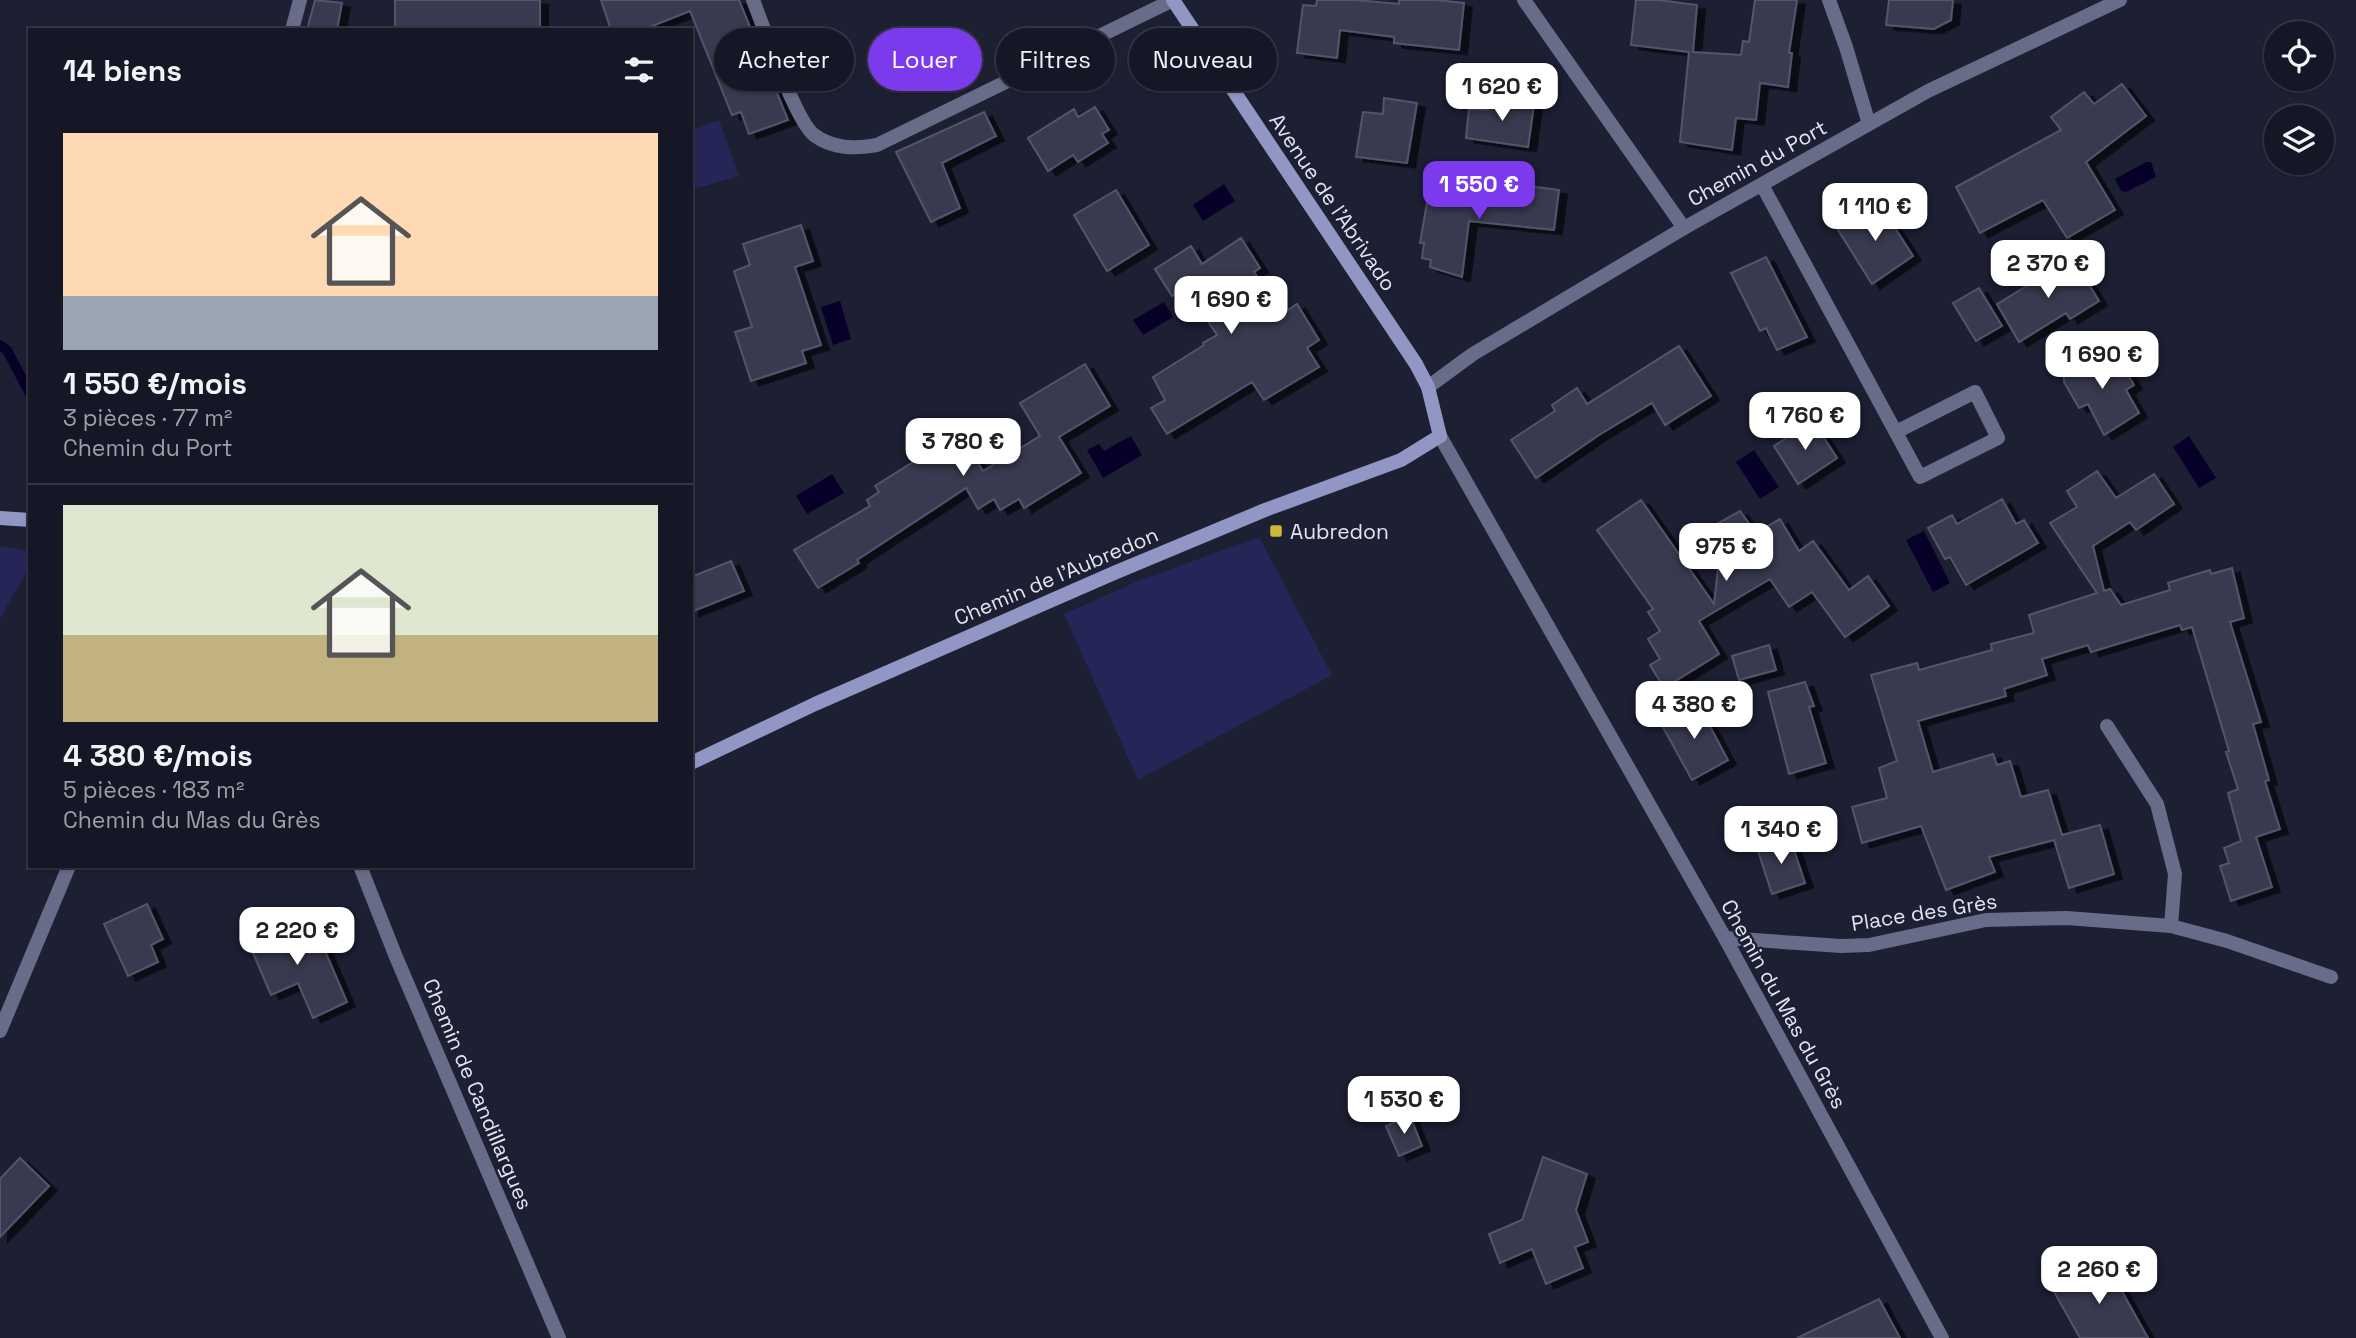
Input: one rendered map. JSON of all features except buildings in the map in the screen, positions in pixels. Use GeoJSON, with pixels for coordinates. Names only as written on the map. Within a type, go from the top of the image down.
{"type":"FeatureCollection","features":[{"type":"Feature","properties":{"kind":"street"},"geometry":{"type":"LineString","coordinates":[[293,28],[300,0]]}},
{"type":"Feature","properties":{"kind":"street"},"geometry":{"type":"LineString","coordinates":[[753,0],[800,116],[813,134],[832,145],[856,149],[877,145],[1173,0]]}},
{"type":"Feature","properties":{"kind":"street","name":"Avenue de l'Abrivado"},"geometry":{"type":"LineString","coordinates":[[1173,0],[1416,364],[1428,387],[1440,436]]}},
{"type":"Feature","properties":{"kind":"street"},"geometry":{"type":"LineString","coordinates":[[1524,0],[1684,228]]}},
{"type":"Feature","properties":{"kind":"street"},"geometry":{"type":"LineString","coordinates":[[1829,0],[1869,124]]}},
{"type":"Feature","properties":{"kind":"street","name":"Chemin du Port"},"geometry":{"type":"LineString","coordinates":[[1428,387],[1473,354],[1684,228],[1928,91],[2120,0]]}},
{"type":"Feature","properties":{"kind":"street"},"geometry":{"type":"LineString","coordinates":[[1762,185],[1920,477],[1998,438],[1975,392],[1896,432]]}},
{"type":"Feature","properties":{"kind":"street","name":"Chemin de l'Aubredon"},"geometry":{"type":"LineString","coordinates":[[693,761],[815,704],[1114,573],[1265,510],[1401,460],[1440,436]]}},
{"type":"Feature","properties":{"kind":"street","name":"Chemin du Mas du Grès"},"geometry":{"type":"LineString","coordinates":[[1440,436],[1725,938],[1942,1338]]}},
{"type":"Feature","properties":{"kind":"street"},"geometry":{"type":"LineString","coordinates":[[0,518],[28,520]]}},
{"type":"Feature","properties":{"kind":"street"},"geometry":{"type":"LineString","coordinates":[[2107,726],[2157,804],[2175,874],[2171,926]]}},
{"type":"Feature","properties":{"kind":"street"},"geometry":{"type":"LineString","coordinates":[[0,1031],[68,868]]}},
{"type":"Feature","properties":{"kind":"street","name":"Chemin de Candillargues"},"geometry":{"type":"LineString","coordinates":[[361,868],[396,957],[559,1338]]}},
{"type":"Feature","properties":{"kind":"street","name":"Place des Grès"},"geometry":{"type":"LineString","coordinates":[[1725,938],[1841,946],[1869,945],[1986,920],[2067,918],[2171,926],[2227,941],[2331,977]]}},
{"type":"Feature","properties":{"kind":"shaded area"},"geometry":{"type":"Polygon","coordinates":[[[719,120],[739,176],[693,189],[693,129],[719,120]]]}},
{"type":"Feature","properties":{"kind":"shaded area"},"geometry":{"type":"Polygon","coordinates":[[[2146,162],[2151,162],[2156,177],[2126,192],[2121,191],[2115,179],[2146,162]]]}},
{"type":"Feature","properties":{"kind":"shaded area"},"geometry":{"type":"Polygon","coordinates":[[[1224,184],[1235,201],[1203,221],[1193,205],[1224,184]]]}},
{"type":"Feature","properties":{"kind":"shaded area"},"geometry":{"type":"Polygon","coordinates":[[[840,301],[851,339],[833,345],[821,307],[840,301]]]}},
{"type":"Feature","properties":{"kind":"shaded area"},"geometry":{"type":"Polygon","coordinates":[[[1164,302],[1173,317],[1143,335],[1133,320],[1164,302]]]}},
{"type":"Feature","properties":{"kind":"shaded area"},"geometry":{"type":"Polygon","coordinates":[[[1131,436],[1142,455],[1103,478],[1087,450],[1099,444],[1104,451],[1131,436]]]}},
{"type":"Feature","properties":{"kind":"shaded area"},"geometry":{"type":"Polygon","coordinates":[[[2189,436],[2216,478],[2199,488],[2173,447],[2189,436]]]}},
{"type":"Feature","properties":{"kind":"shaded area"},"geometry":{"type":"Polygon","coordinates":[[[1754,450],[1779,487],[1760,499],[1736,462],[1754,450]]]}},
{"type":"Feature","properties":{"kind":"shaded area"},"geometry":{"type":"Polygon","coordinates":[[[832,474],[844,493],[807,514],[796,496],[832,474]]]}},
{"type":"Feature","properties":{"kind":"shaded area"},"geometry":{"type":"Polygon","coordinates":[[[1924,531],[1950,583],[1933,592],[1906,540],[1924,531]]]}},
{"type":"Feature","properties":{"kind":"shaded area"},"geometry":{"type":"Polygon","coordinates":[[[1259,537],[1332,675],[1138,780],[1064,614],[1138,581],[1259,537]]]}},
{"type":"Feature","properties":{"kind":"shaded area"},"geometry":{"type":"Polygon","coordinates":[[[0,546],[28,551],[28,569],[0,618],[0,546]]]}},
{"type":"Feature","properties":{"kind":"waterway"},"geometry":{"type":"LineString","coordinates":[[0,345],[7,350],[28,390]]}},
{"type":"Feature","properties":{"kind":"place","name":"Aubredon"},"geometry":{"type":"Point","coordinates":[1276,531]}}]}
